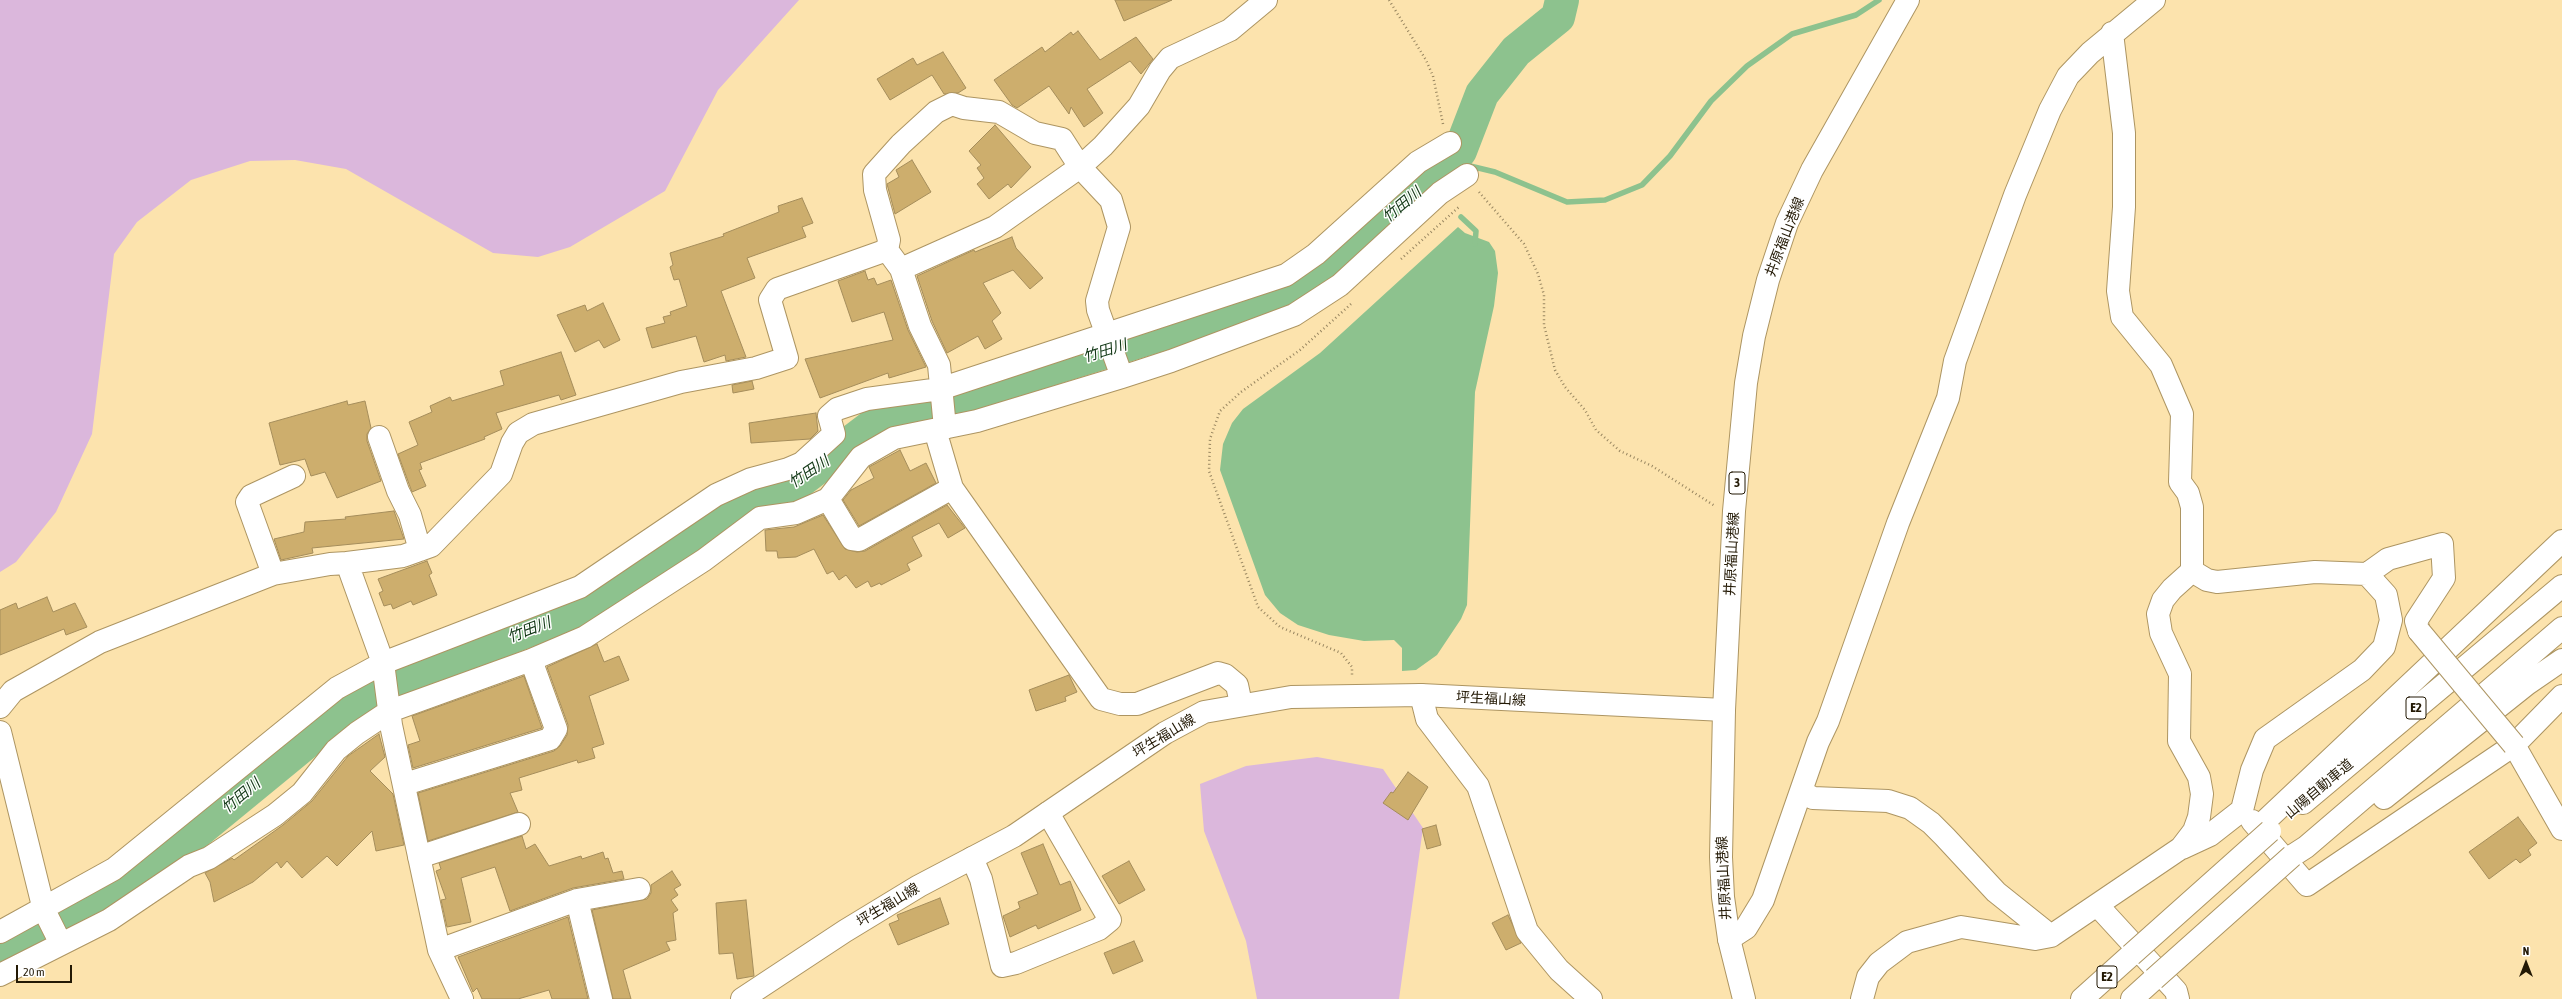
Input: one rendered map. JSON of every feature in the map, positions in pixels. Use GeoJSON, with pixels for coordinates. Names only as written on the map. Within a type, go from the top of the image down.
{"type":"FeatureCollection","features":[{"type":"Feature","properties":{"kind":"main road"},"geometry":{"type":"LineString","coordinates":[[901,269],[995,227],[1080,167],[1103,146],[1139,106],[1160,70],[1170,58],[1230,30],[1266,0]]}},
{"type":"Feature","properties":{"kind":"main road","name":"井原福山港線"},"geometry":{"type":"LineString","coordinates":[[1744,999],[1729,939],[1723,897],[1721,857],[1724,710],[1734,511],[1745,391],[1754,336],[1768,280],[1787,223],[1812,170],[1908,0]]}},
{"type":"Feature","properties":{"kind":"main road"},"geometry":{"type":"LineString","coordinates":[[1729,939],[1746,928],[1763,900],[1802,792],[1818,742],[1828,721],[1898,523],[1948,398],[1958,354],[2015,195],[2050,110],[2068,76],[2112,33],[2154,0]]}},
{"type":"Feature","properties":{"kind":"main road"},"geometry":{"type":"LineString","coordinates":[[2112,33],[2124,133],[2124,207],[2118,291],[2122,317],[2161,365],[2182,414],[2180,482],[2188,494],[2192,507],[2192,572],[2167,594],[2158,614],[2161,633],[2180,674],[2179,741],[2199,777],[2202,794],[2199,816],[2194,831],[2181,848]]}},
{"type":"Feature","properties":{"kind":"main road"},"geometry":{"type":"LineString","coordinates":[[1120,373],[1098,310],[1097,300],[1119,227],[1110,200],[1080,167],[1062,139],[1035,133],[999,112],[964,108],[952,104],[936,112],[901,144],[874,174],[875,190],[889,240],[887,250],[901,269],[920,326],[939,364],[942,426],[952,488],[1101,699],[1120,704],[1137,704],[1218,673],[1226,674],[1237,685],[1241,704]]}},
{"type":"Feature","properties":{"kind":"main road"},"geometry":{"type":"LineString","coordinates":[[859,455],[835,435],[830,416],[837,410],[867,400],[940,391],[1108,337],[1286,275],[1316,254],[1418,162],[1450,143]]}},
{"type":"Feature","properties":{"kind":"main road"},"geometry":{"type":"LineString","coordinates":[[0,975],[60,942],[109,920],[189,866],[210,858],[275,815],[302,793],[336,750],[390,706],[531,660],[585,637],[609,623],[704,560],[760,518],[796,513],[828,499],[859,455],[894,438],[942,426],[978,421],[1120,373],[1172,361],[1294,315],[1340,285],[1440,193],[1470,185]]}},
{"type":"Feature","properties":{"kind":"main road"},"geometry":{"type":"LineString","coordinates":[[0,707],[13,691],[100,642],[273,574],[330,564],[403,556],[431,546],[501,474],[512,443],[518,433],[533,424],[681,382],[756,368],[787,358],[770,300],[776,289],[887,250]]}},
{"type":"Feature","properties":{"kind":"main road"},"geometry":{"type":"LineString","coordinates":[[0,932],[44,912],[114,869],[337,688],[384,666],[580,587],[716,495],[751,479],[788,469],[802,463],[835,435]]}},
{"type":"Feature","properties":{"kind":"main road"},"geometry":{"type":"LineString","coordinates":[[379,437],[398,491],[410,515],[420,550]]}},
{"type":"Feature","properties":{"kind":"main road"},"geometry":{"type":"LineString","coordinates":[[273,574],[247,502],[251,496],[294,476]]}},
{"type":"Feature","properties":{"kind":"main road"},"geometry":{"type":"LineString","coordinates":[[828,499],[852,539],[859,540],[952,488]]}},
{"type":"Feature","properties":{"kind":"main road"},"geometry":{"type":"LineString","coordinates":[[2267,827],[2562,541]]}},
{"type":"Feature","properties":{"kind":"main road"},"geometry":{"type":"LineString","coordinates":[[2192,572],[2207,580],[2217,582],[2315,572],[2367,574],[2388,559],[2442,544],[2444,578],[2416,620],[2419,631],[2514,745],[2562,829]]}},
{"type":"Feature","properties":{"kind":"main road"},"geometry":{"type":"LineString","coordinates":[[347,563],[384,666],[390,706],[391,725],[439,950],[462,999]]}},
{"type":"Feature","properties":{"kind":"main road"},"geometry":{"type":"LineString","coordinates":[[1862,999],[1868,977],[1879,963],[1907,942],[1961,927],[2035,939],[2051,936],[2098,906],[2181,848],[2210,835],[2242,810],[2252,770],[2265,738],[2362,670],[2384,647],[2391,620],[2386,595],[2367,574]]}},
{"type":"Feature","properties":{"kind":"main road","name":"山陽自動車道"},"geometry":{"type":"LineString","coordinates":[[2082,999],[2173,918],[2267,827],[2562,586]]}},
{"type":"Feature","properties":{"kind":"main road","name":"E2"},"geometry":{"type":"LineString","coordinates":[[2132,999],[2299,851],[2562,628]]}},
{"type":"Feature","properties":{"kind":"main road"},"geometry":{"type":"LineString","coordinates":[[404,784],[550,739],[556,728],[531,660]]}},
{"type":"Feature","properties":{"kind":"main road"},"geometry":{"type":"LineString","coordinates":[[2299,851],[2358,819],[2528,684],[2562,660]]}},
{"type":"Feature","properties":{"kind":"main road"},"geometry":{"type":"LineString","coordinates":[[1421,695],[1428,719],[1478,786],[1528,931],[1559,970],[1591,999]]}},
{"type":"Feature","properties":{"kind":"main road","name":"坪生福山線"},"geometry":{"type":"LineString","coordinates":[[742,999],[846,931],[919,886],[1014,836],[1165,733],[1204,712],[1241,704],[1291,697],[1421,695],[1724,710]]}},
{"type":"Feature","properties":{"kind":"main road"},"geometry":{"type":"LineString","coordinates":[[2242,810],[2307,885],[2514,745],[2562,696]]}},
{"type":"Feature","properties":{"kind":"main road"},"geometry":{"type":"LineString","coordinates":[[0,732],[44,912],[60,942]]}},
{"type":"Feature","properties":{"kind":"main road"},"geometry":{"type":"LineString","coordinates":[[1802,792],[1813,798],[1888,801],[1910,808],[1931,823],[1996,892],[2051,936]]}},
{"type":"Feature","properties":{"kind":"main road"},"geometry":{"type":"LineString","coordinates":[[972,858],[981,879],[1002,966],[1016,963],[1099,929],[1110,920],[1048,813]]}},
{"type":"Feature","properties":{"kind":"main road"},"geometry":{"type":"LineString","coordinates":[[419,857],[520,824]]}},
{"type":"Feature","properties":{"kind":"main road"},"geometry":{"type":"LineString","coordinates":[[439,950],[577,900],[639,889]]}},
{"type":"Feature","properties":{"kind":"main road"},"geometry":{"type":"LineString","coordinates":[[577,900],[601,999]]}},
{"type":"Feature","properties":{"kind":"main road"},"geometry":{"type":"LineString","coordinates":[[2098,906],[2176,991],[2178,999]]}},
{"type":"Feature","properties":{"kind":"main road"},"geometry":{"type":"LineString","coordinates":[[1559,970],[1555,975],[1576,999]]}},
{"type":"Feature","properties":{"kind":"path"},"geometry":{"type":"LineString","coordinates":[[1389,0],[1426,60],[1433,76],[1443,125],[1450,143]]}},
{"type":"Feature","properties":{"kind":"path"},"geometry":{"type":"LineString","coordinates":[[1470,185],[1478,190],[1524,244],[1538,274],[1544,295],[1544,325],[1555,370],[1565,387],[1585,410],[1596,430],[1620,451],[1652,466],[1719,508],[1734,511]]}},
{"type":"Feature","properties":{"kind":"path"},"geometry":{"type":"LineString","coordinates":[[1397,262],[1466,200]]}},
{"type":"Feature","properties":{"kind":"path"},"geometry":{"type":"LineString","coordinates":[[1352,696],[1352,667],[1341,653],[1280,627],[1258,607],[1209,471],[1210,439],[1220,411],[1241,392],[1300,350],[1357,298]]}},
{"type":"Feature","properties":{"kind":"shaded area"},"geometry":{"type":"Polygon","coordinates":[[[0,0],[799,0],[718,90],[665,191],[570,247],[538,257],[493,253],[346,169],[295,160],[250,161],[191,180],[137,222],[114,254],[92,434],[56,512],[16,562],[0,572],[0,0]]]}},
{"type":"Feature","properties":{"kind":"shaded area"},"geometry":{"type":"Polygon","coordinates":[[[1458,227],[1465,233],[1489,242],[1495,251],[1498,273],[1494,306],[1475,392],[1467,605],[1461,619],[1437,655],[1416,670],[1402,671],[1402,648],[1394,640],[1364,641],[1329,635],[1298,625],[1280,613],[1265,595],[1220,470],[1223,444],[1232,423],[1243,409],[1320,353],[1458,227]]]}},
{"type":"Feature","properties":{"kind":"shaded area"},"geometry":{"type":"Polygon","coordinates":[[[1317,757],[1383,769],[1423,828],[1399,999],[1257,999],[1246,941],[1204,831],[1200,784],[1246,766],[1317,757]]]}},
{"type":"Feature","properties":{"kind":"building"},"geometry":{"type":"Polygon","coordinates":[[[1115,0],[1172,0],[1124,21],[1115,0]]]}},
{"type":"Feature","properties":{"kind":"building"},"geometry":{"type":"Polygon","coordinates":[[[1078,31],[1100,60],[1136,37],[1153,59],[1141,74],[1130,61],[1087,89],[1103,113],[1084,127],[1071,107],[1069,114],[1049,86],[1017,108],[1012,105],[994,80],[1042,47],[1045,52],[1071,32],[1073,35],[1078,31]]]}},
{"type":"Feature","properties":{"kind":"building"},"geometry":{"type":"Polygon","coordinates":[[[943,52],[966,88],[958,93],[944,94],[932,75],[890,100],[877,79],[913,58],[917,65],[943,52]]]}},
{"type":"Feature","properties":{"kind":"building"},"geometry":{"type":"Polygon","coordinates":[[[995,125],[1031,167],[1011,188],[1008,184],[989,199],[977,184],[984,178],[977,168],[981,165],[969,151],[995,125]]]}},
{"type":"Feature","properties":{"kind":"building"},"geometry":{"type":"Polygon","coordinates":[[[912,160],[931,192],[895,214],[887,184],[899,177],[896,170],[912,160]]]}},
{"type":"Feature","properties":{"kind":"building"},"geometry":{"type":"Polygon","coordinates":[[[802,198],[813,223],[802,227],[806,237],[747,258],[755,278],[721,291],[746,357],[726,361],[725,355],[704,362],[696,336],[652,348],[646,328],[665,323],[663,317],[671,315],[670,312],[687,306],[679,279],[674,280],[670,267],[673,265],[670,253],[724,236],[723,234],[779,212],[778,206],[802,198]]]}},
{"type":"Feature","properties":{"kind":"building"},"geometry":{"type":"Polygon","coordinates":[[[1012,237],[1016,248],[1043,278],[1030,289],[1013,270],[983,283],[1001,313],[992,321],[1002,339],[985,349],[978,336],[947,353],[932,321],[917,276],[974,250],[975,252],[1012,237]]]}},
{"type":"Feature","properties":{"kind":"building"},"geometry":{"type":"Polygon","coordinates":[[[865,271],[868,280],[874,278],[877,285],[891,280],[908,330],[926,367],[889,378],[888,373],[820,398],[805,359],[893,340],[884,312],[852,322],[838,281],[865,271]]]}},
{"type":"Feature","properties":{"kind":"building"},"geometry":{"type":"Polygon","coordinates":[[[603,303],[620,340],[604,348],[599,340],[575,352],[557,315],[585,305],[587,311],[603,303]]]}},
{"type":"Feature","properties":{"kind":"building"},"geometry":{"type":"Polygon","coordinates":[[[561,352],[576,395],[561,400],[559,395],[496,413],[502,429],[484,437],[485,439],[420,463],[422,469],[419,470],[426,486],[412,492],[398,454],[418,445],[409,422],[432,412],[430,406],[450,397],[452,401],[504,385],[500,371],[561,352]]]}},
{"type":"Feature","properties":{"kind":"building"},"geometry":{"type":"Polygon","coordinates":[[[752,381],[754,389],[733,393],[732,385],[752,381]]]}},
{"type":"Feature","properties":{"kind":"building"},"geometry":{"type":"Polygon","coordinates":[[[347,401],[348,405],[365,401],[371,428],[367,434],[367,441],[381,481],[337,498],[325,472],[311,476],[305,459],[280,465],[269,423],[347,401]]]}},
{"type":"Feature","properties":{"kind":"building"},"geometry":{"type":"Polygon","coordinates":[[[816,413],[818,431],[810,439],[751,443],[749,423],[816,413]]]}},
{"type":"Feature","properties":{"kind":"building"},"geometry":{"type":"Polygon","coordinates":[[[900,450],[910,471],[926,463],[936,483],[859,526],[843,500],[851,490],[874,478],[869,467],[900,450]]]}},
{"type":"Feature","properties":{"kind":"building"},"geometry":{"type":"Polygon","coordinates":[[[947,505],[965,528],[948,538],[939,523],[912,537],[922,556],[907,564],[910,570],[881,585],[880,583],[871,587],[868,581],[856,588],[846,575],[839,580],[833,571],[827,574],[814,549],[796,557],[778,558],[777,551],[766,551],[765,530],[794,527],[823,515],[845,549],[857,552],[865,551],[947,505]]]}},
{"type":"Feature","properties":{"kind":"building"},"geometry":{"type":"Polygon","coordinates":[[[394,511],[404,539],[312,548],[313,553],[281,560],[274,539],[304,532],[305,522],[346,519],[345,517],[394,511]]]}},
{"type":"Feature","properties":{"kind":"building"},"geometry":{"type":"Polygon","coordinates":[[[427,561],[432,573],[429,575],[437,595],[413,605],[411,601],[393,609],[391,604],[384,606],[379,593],[383,591],[378,579],[427,561]]]}},
{"type":"Feature","properties":{"kind":"building"},"geometry":{"type":"Polygon","coordinates":[[[47,597],[53,612],[75,603],[87,627],[66,635],[64,629],[0,655],[0,610],[16,603],[18,609],[47,597]]]}},
{"type":"Feature","properties":{"kind":"building"},"geometry":{"type":"Polygon","coordinates":[[[597,644],[604,662],[619,656],[629,680],[589,696],[604,744],[592,748],[595,758],[578,763],[577,760],[519,778],[522,790],[510,793],[518,812],[428,841],[418,793],[554,751],[560,746],[567,735],[568,725],[547,667],[597,644]]]}},
{"type":"Feature","properties":{"kind":"building"},"geometry":{"type":"Polygon","coordinates":[[[1069,675],[1077,692],[1065,697],[1066,701],[1036,711],[1029,690],[1069,675]]]}},
{"type":"Feature","properties":{"kind":"building"},"geometry":{"type":"Polygon","coordinates":[[[524,676],[542,728],[413,768],[408,745],[420,741],[412,716],[524,676]]]}},
{"type":"Feature","properties":{"kind":"building"},"geometry":{"type":"Polygon","coordinates":[[[379,734],[385,757],[370,771],[393,794],[404,845],[376,851],[372,831],[337,866],[327,856],[302,878],[287,861],[281,868],[277,862],[253,882],[214,902],[210,882],[205,873],[232,858],[234,860],[283,825],[312,801],[348,756],[379,734]]]}},
{"type":"Feature","properties":{"kind":"building"},"geometry":{"type":"Polygon","coordinates":[[[1408,772],[1428,787],[1408,820],[1383,803],[1391,792],[1393,793],[1408,772]]]}},
{"type":"Feature","properties":{"kind":"building"},"geometry":{"type":"Polygon","coordinates":[[[2518,817],[2537,843],[2528,850],[2531,855],[2520,863],[2516,859],[2489,879],[2469,852],[2518,817]]]}},
{"type":"Feature","properties":{"kind":"building"},"geometry":{"type":"Polygon","coordinates":[[[1436,825],[1441,845],[1427,849],[1422,829],[1436,825]]]}},
{"type":"Feature","properties":{"kind":"building"},"geometry":{"type":"Polygon","coordinates":[[[522,836],[526,849],[535,844],[549,866],[581,856],[582,859],[603,852],[605,859],[608,858],[613,873],[622,871],[624,879],[573,888],[510,911],[495,867],[461,878],[471,922],[447,927],[441,900],[446,899],[436,871],[441,869],[439,863],[522,836]]]}},
{"type":"Feature","properties":{"kind":"building"},"geometry":{"type":"Polygon","coordinates":[[[1043,844],[1060,885],[1070,881],[1081,910],[1038,929],[1036,925],[1010,937],[1003,916],[1020,908],[1018,902],[1038,894],[1021,853],[1043,844]]]}},
{"type":"Feature","properties":{"kind":"building"},"geometry":{"type":"Polygon","coordinates":[[[1129,861],[1145,890],[1119,904],[1102,876],[1129,861]]]}},
{"type":"Feature","properties":{"kind":"building"},"geometry":{"type":"Polygon","coordinates":[[[672,871],[681,885],[674,889],[678,895],[671,900],[678,910],[673,913],[676,940],[666,942],[670,950],[623,970],[631,999],[613,999],[592,910],[647,899],[651,893],[651,885],[672,871]]]}},
{"type":"Feature","properties":{"kind":"building"},"geometry":{"type":"Polygon","coordinates":[[[940,898],[949,924],[898,945],[889,924],[899,920],[897,915],[940,898]]]}},
{"type":"Feature","properties":{"kind":"building"},"geometry":{"type":"Polygon","coordinates":[[[746,900],[754,976],[737,979],[733,953],[719,954],[716,903],[746,900]]]}},
{"type":"Feature","properties":{"kind":"building"},"geometry":{"type":"Polygon","coordinates":[[[1508,915],[1521,943],[1506,950],[1492,923],[1508,915]]]}},
{"type":"Feature","properties":{"kind":"building"},"geometry":{"type":"Polygon","coordinates":[[[568,917],[588,999],[552,999],[549,990],[518,999],[482,999],[477,988],[473,992],[458,957],[568,917]]]}},
{"type":"Feature","properties":{"kind":"building"},"geometry":{"type":"Polygon","coordinates":[[[1134,941],[1143,961],[1113,974],[1104,953],[1134,941]]]}},
{"type":"Feature","properties":{"kind":"waterway","name":"竹田川"},"geometry":{"type":"LineString","coordinates":[[0,956],[97,907],[137,881],[366,693],[602,602],[744,503],[796,484],[875,424],[1283,296],[1315,278],[1450,164],[1460,151],[1482,94],[1516,51],[1558,17],[1562,0]]}},
{"type":"Feature","properties":{"kind":"waterway"},"geometry":{"type":"LineString","coordinates":[[1450,164],[1466,165],[1495,172],[1567,202],[1605,200],[1642,185],[1670,156],[1711,101],[1747,66],[1792,34],[1856,15],[1879,0]]}},
{"type":"Feature","properties":{"kind":"waterway"},"geometry":{"type":"LineString","coordinates":[[1425,186],[1431,192]]}},
{"type":"Feature","properties":{"kind":"waterway"},"geometry":{"type":"LineString","coordinates":[[1461,217],[1476,231],[1475,244]]}}]}
